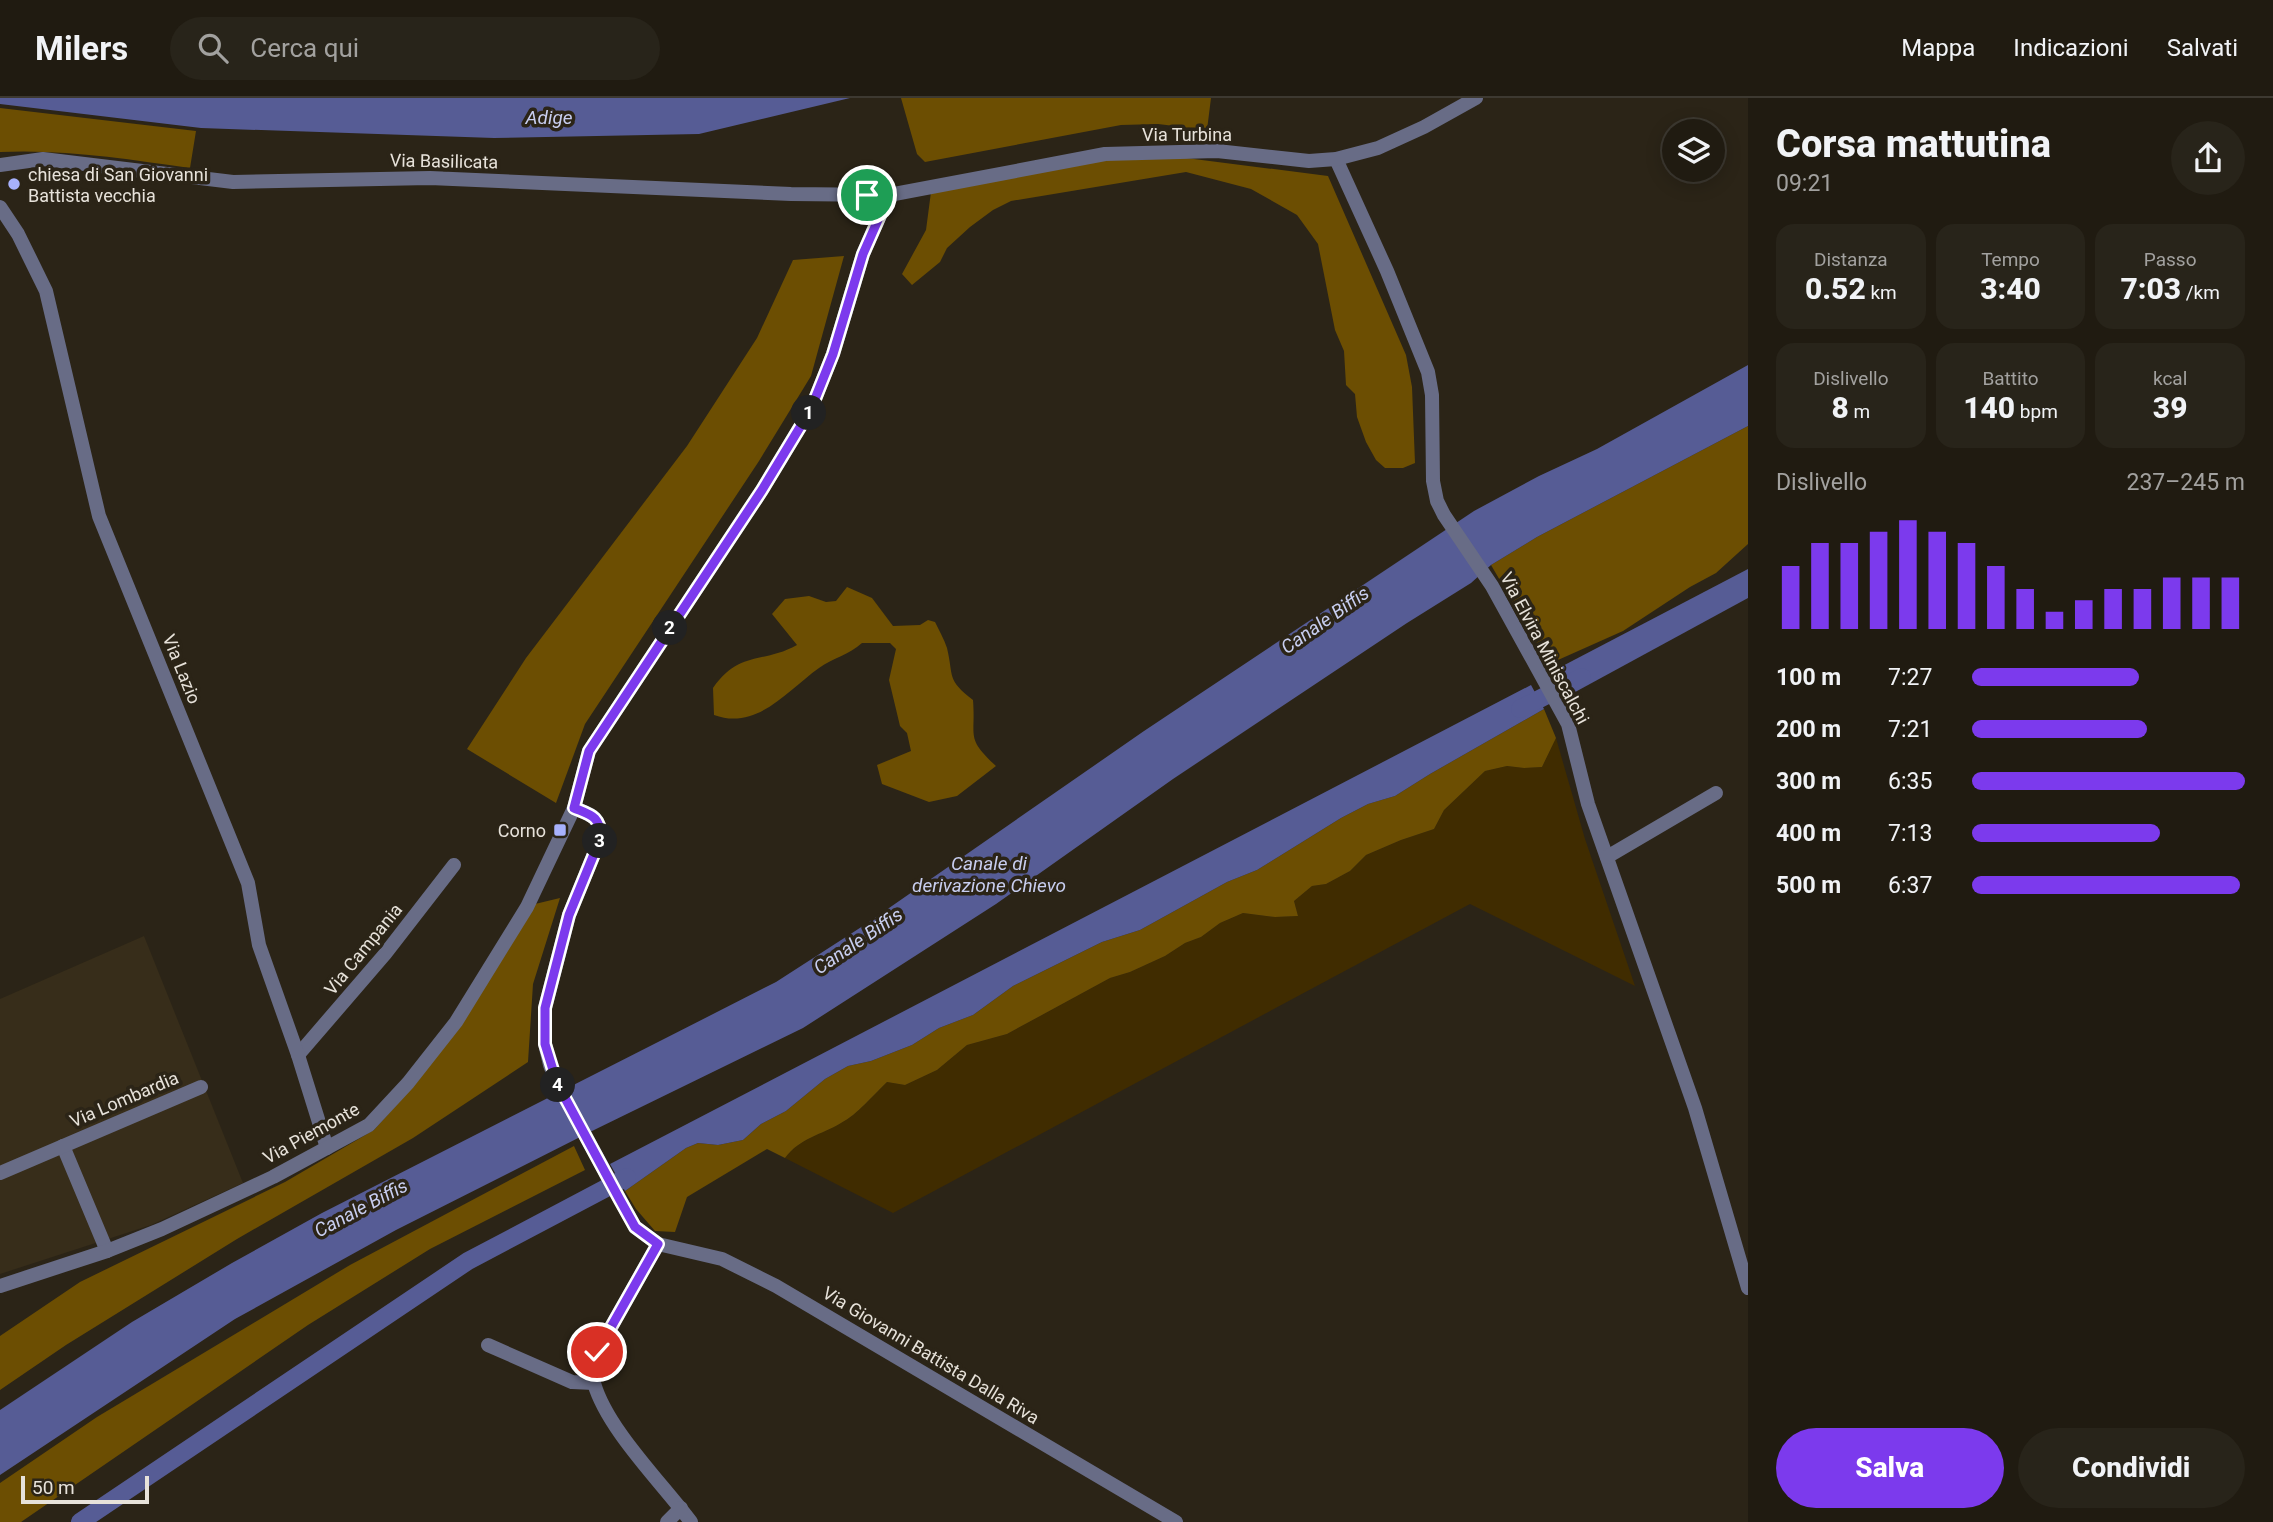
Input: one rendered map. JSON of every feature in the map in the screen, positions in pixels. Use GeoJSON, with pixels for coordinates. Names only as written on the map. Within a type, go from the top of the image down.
{"type":"FeatureCollection","features":[{"type":"Feature","properties":{"kind":"street","name":"Via Turbina"},"geometry":{"type":"LineString","coordinates":[[889,195],[1105,154],[1217,151],[1309,161],[1336,159],[1378,148],[1424,127],[1476,98]]}},
{"type":"Feature","properties":{"kind":"street","name":"Via Basilicata"},"geometry":{"type":"LineString","coordinates":[[0,165],[43,159],[233,182],[430,178],[791,194],[889,195]]}},
{"type":"Feature","properties":{"kind":"street","name":"Via Elvira Miniscalchi"},"geometry":{"type":"LineString","coordinates":[[1336,159],[1387,271],[1428,372],[1432,395],[1433,481],[1437,501],[1492,586],[1568,724],[1588,804],[1695,1108],[1748,1288]]}},
{"type":"Feature","properties":{"kind":"street","name":"Via Piemonte"},"geometry":{"type":"LineString","coordinates":[[0,1286],[107,1251],[273,1177],[369,1125],[408,1083],[456,1022],[527,907],[574,808],[589,751],[762,490],[811,409],[833,354],[863,254],[889,195]]}},
{"type":"Feature","properties":{"kind":"street","name":"Via Lazio"},"geometry":{"type":"LineString","coordinates":[[0,207],[18,233],[46,291],[99,516],[248,883],[259,945],[327,1148]]}},
{"type":"Feature","properties":{"kind":"street"},"geometry":{"type":"LineString","coordinates":[[1607,857],[1716,793]]}},
{"type":"Feature","properties":{"kind":"street","name":"Via Giovanni Battista Dalla Riva"},"geometry":{"type":"LineString","coordinates":[[574,808],[594,817],[601,825],[601,837],[569,915],[545,1008],[545,1044],[557,1083],[635,1227],[658,1244],[722,1259],[776,1286],[1176,1522]]}},
{"type":"Feature","properties":{"kind":"street","name":"Via Campania"},"geometry":{"type":"LineString","coordinates":[[298,1055],[385,954],[454,865]]}},
{"type":"Feature","properties":{"kind":"street","name":"Via Lombardia"},"geometry":{"type":"LineString","coordinates":[[0,1173],[201,1087]]}},
{"type":"Feature","properties":{"kind":"street","name":"Via Lombardia"},"geometry":{"type":"LineString","coordinates":[[63,1146],[107,1251]]}},
{"type":"Feature","properties":{"kind":"street"},"geometry":{"type":"LineString","coordinates":[[658,1244],[597,1352],[592,1364],[594,1383],[621,1436],[691,1522]]}},
{"type":"Feature","properties":{"kind":"street"},"geometry":{"type":"LineString","coordinates":[[488,1345],[572,1382],[594,1383]]}},
{"type":"Feature","properties":{"kind":"street"},"geometry":{"type":"LineString","coordinates":[[667,1522],[681,1508]]}},
{"type":"Feature","properties":{"kind":"shaded area"},"geometry":{"type":"Polygon","coordinates":[[[901,98],[1211,98],[1207,130],[1158,124],[1121,125],[925,162],[917,154],[901,98]]]}},
{"type":"Feature","properties":{"kind":"shaded area"},"geometry":{"type":"Polygon","coordinates":[[[0,108],[196,131],[190,168],[72,153],[0,152],[0,108]]]}},
{"type":"Feature","properties":{"kind":"shaded area"},"geometry":{"type":"Polygon","coordinates":[[[1155,154],[1328,176],[1406,355],[1412,387],[1415,463],[1403,468],[1385,468],[1376,460],[1357,417],[1355,394],[1346,385],[1344,351],[1335,330],[1318,244],[1297,215],[1251,189],[1186,172],[1011,201],[970,227],[947,248],[940,262],[912,285],[902,274],[926,230],[931,192],[1125,156],[1155,154]]]}},
{"type":"Feature","properties":{"kind":"shaded area"},"geometry":{"type":"Polygon","coordinates":[[[844,256],[811,376],[759,461],[585,724],[556,803],[467,749],[526,658],[687,446],[757,338],[793,260],[844,256]]]}},
{"type":"Feature","properties":{"kind":"shaded area"},"geometry":{"type":"Polygon","coordinates":[[[1748,426],[1748,544],[1716,573],[1623,631],[1549,664],[1491,565],[1537,537],[1748,426]]]}},
{"type":"Feature","properties":{"kind":"shaded area"},"geometry":{"type":"Polygon","coordinates":[[[847,587],[872,598],[893,626],[920,625],[928,620],[935,622],[947,648],[955,682],[973,700],[973,730],[976,742],[996,766],[957,796],[929,802],[882,784],[877,765],[911,751],[907,733],[900,726],[889,680],[896,649],[890,643],[862,643],[819,668],[758,713],[744,718],[714,715],[713,688],[723,676],[742,663],[797,645],[772,614],[785,599],[809,596],[826,602],[836,601],[847,587]]]}},
{"type":"Feature","properties":{"kind":"shaded area"},"geometry":{"type":"Polygon","coordinates":[[[1544,709],[1556,738],[1542,767],[1507,766],[1485,771],[1444,810],[1434,829],[1366,855],[1350,871],[1326,884],[1312,886],[1294,901],[1298,916],[1275,917],[1243,913],[1220,923],[1201,937],[1185,943],[1165,956],[1110,978],[1007,1034],[967,1045],[937,1070],[905,1085],[887,1082],[847,1119],[804,1141],[785,1158],[767,1149],[687,1197],[675,1232],[655,1231],[625,1191],[686,1148],[698,1143],[718,1145],[743,1140],[761,1124],[786,1111],[825,1079],[848,1066],[871,1061],[912,1045],[939,1028],[973,1015],[1013,986],[1102,942],[1140,930],[1227,882],[1257,870],[1341,818],[1368,804],[1395,796],[1544,709]]]}},
{"type":"Feature","properties":{"kind":"shaded area"},"geometry":{"type":"Polygon","coordinates":[[[1556,738],[1585,839],[1635,986],[1470,904],[893,1213],[785,1158],[804,1141],[847,1119],[887,1082],[905,1085],[937,1070],[967,1045],[1007,1034],[1110,978],[1165,956],[1185,943],[1201,937],[1220,923],[1243,913],[1275,917],[1298,916],[1294,901],[1312,886],[1326,884],[1350,871],[1366,855],[1434,829],[1444,810],[1485,771],[1507,766],[1542,767],[1556,738]]]}},
{"type":"Feature","properties":{"kind":"shaded area"},"geometry":{"type":"Polygon","coordinates":[[[560,898],[533,984],[528,1062],[413,1138],[237,1239],[66,1345],[0,1390],[0,1336],[80,1282],[285,1182],[374,1130],[418,1081],[535,904],[560,898]]]}},
{"type":"Feature","properties":{"kind":"shaded area"},"geometry":{"type":"Polygon","coordinates":[[[144,936],[243,1183],[151,1225],[0,1274],[0,999],[144,936]]]}},
{"type":"Feature","properties":{"kind":"shaded area"},"geometry":{"type":"Polygon","coordinates":[[[574,1146],[585,1170],[430,1249],[308,1325],[21,1522],[0,1522],[0,1483],[97,1417],[350,1265],[574,1146]]]}},
{"type":"Feature","properties":{"kind":"water","name":"Adige"},"geometry":{"type":"Polygon","coordinates":[[[0,98],[850,98],[699,134],[494,138],[201,128],[0,104],[0,98]]]}},
{"type":"Feature","properties":{"kind":"water","name":"Canale di derivazione Chievo"},"geometry":{"type":"Polygon","coordinates":[[[1748,365],[1748,426],[1537,537],[1491,565],[1471,583],[1173,779],[996,904],[803,1028],[396,1230],[235,1319],[0,1475],[0,1410],[132,1322],[322,1213],[776,982],[866,924],[1144,731],[1474,511],[1597,449],[1748,365]]]}},
{"type":"Feature","properties":{"kind":"water"},"geometry":{"type":"Polygon","coordinates":[[[1748,569],[1748,598],[1566,697],[1553,671],[1748,569]]]}},
{"type":"Feature","properties":{"kind":"water"},"geometry":{"type":"Polygon","coordinates":[[[1531,685],[1544,709],[1395,796],[1368,804],[1341,818],[1257,870],[1227,882],[1140,930],[1102,942],[1013,986],[973,1015],[939,1028],[912,1045],[871,1061],[848,1066],[825,1079],[786,1111],[761,1124],[743,1140],[718,1145],[698,1143],[686,1148],[625,1191],[610,1164],[1531,685]]]}},
{"type":"Feature","properties":{"kind":"waterway"},"geometry":{"type":"LineString","coordinates":[[1520,709],[1582,677]]}},
{"type":"Feature","properties":{"kind":"waterway"},"geometry":{"type":"LineString","coordinates":[[80,1522],[468,1261],[627,1177]]}},
{"type":"Feature","properties":{"kind":"place","name":"chiesa di San Giovanni Battista vecchia"},"geometry":{"type":"Point","coordinates":[14,184]}},
{"type":"Feature","properties":{"kind":"place","name":"Corno"},"geometry":{"type":"Point","coordinates":[560,830]}},
{"type":"Feature","properties":{"kind":"route"},"geometry":{"type":"LineString","coordinates":[[597,1352],[658,1244],[635,1227],[557,1083],[545,1044],[545,1008],[569,915],[601,837],[601,825],[594,817],[574,808],[589,751],[762,490],[811,409],[833,354],[863,254],[889,195],[867,195]]}},
{"type":"Feature","properties":{"kind":"water label","name":"Canale Biffis"},"geometry":{"type":"Point","coordinates":[1325,620]}},
{"type":"Feature","properties":{"kind":"water label","name":"Canale Biffis"},"geometry":{"type":"Point","coordinates":[858,941]}},
{"type":"Feature","properties":{"kind":"water label","name":"Canale Biffis"},"geometry":{"type":"Point","coordinates":[361,1208]}}]}
